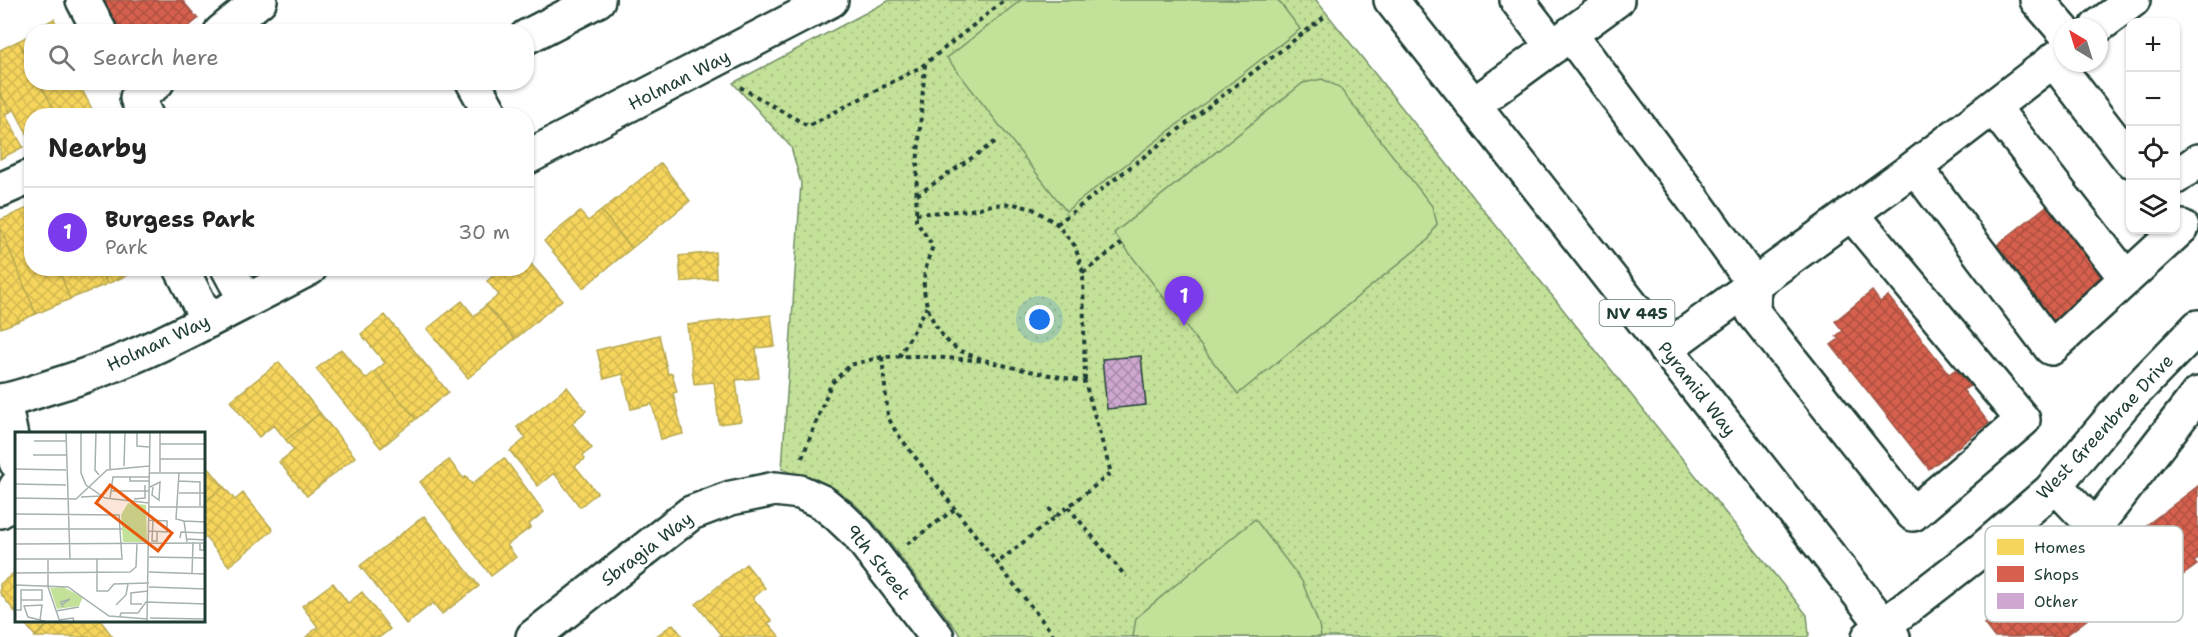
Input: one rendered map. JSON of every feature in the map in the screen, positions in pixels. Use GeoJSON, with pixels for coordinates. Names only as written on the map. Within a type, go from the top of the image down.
{"type":"FeatureCollection","features":[{"type":"Feature","properties":{"kind":"street"},"geometry":{"type":"LineString","coordinates":[[83,0],[96,24]]}},
{"type":"Feature","properties":{"kind":"street"},"geometry":{"type":"LineString","coordinates":[[231,24],[260,0]]}},
{"type":"Feature","properties":{"kind":"street"},"geometry":{"type":"LineString","coordinates":[[534,33],[598,0]]}},
{"type":"Feature","properties":{"kind":"street","name":"Holman Way"},"geometry":{"type":"LineString","coordinates":[[534,154],[831,0]]}},
{"type":"Feature","properties":{"kind":"street","name":"Pyramid Way"},"geometry":{"type":"LineString","coordinates":[[1391,0],[1665,349],[1882,633]]}},
{"type":"Feature","properties":{"kind":"street"},"geometry":{"type":"LineString","coordinates":[[1517,0],[1561,41],[1693,198],[1754,284],[1753,312],[1913,514],[2023,420],[1851,213]]}},
{"type":"Feature","properties":{"kind":"street"},"geometry":{"type":"LineString","coordinates":[[1473,105],[1617,0]]}},
{"type":"Feature","properties":{"kind":"street"},"geometry":{"type":"LineString","coordinates":[[2037,0],[2054,35]]}},
{"type":"Feature","properties":{"kind":"street"},"geometry":{"type":"LineString","coordinates":[[2108,19],[2133,0]]}},
{"type":"Feature","properties":{"kind":"street"},"geometry":{"type":"LineString","coordinates":[[1665,349],[1915,167],[1993,107],[2054,53]]}},
{"type":"Feature","properties":{"kind":"street"},"geometry":{"type":"LineString","coordinates":[[2075,72],[2126,153]]}},
{"type":"Feature","properties":{"kind":"street"},"geometry":{"type":"LineString","coordinates":[[477,90],[488,108]]}},
{"type":"Feature","properties":{"kind":"street"},"geometry":{"type":"LineString","coordinates":[[1993,107],[2126,278]]}},
{"type":"Feature","properties":{"kind":"street"},"geometry":{"type":"LineString","coordinates":[[2180,174],[2198,161]]}},
{"type":"Feature","properties":{"kind":"street"},"geometry":{"type":"LineString","coordinates":[[1915,167],[2051,348],[2126,278],[2185,230]]}},
{"type":"Feature","properties":{"kind":"street"},"geometry":{"type":"LineString","coordinates":[[0,190],[24,180]]}},
{"type":"Feature","properties":{"kind":"street"},"geometry":{"type":"LineString","coordinates":[[185,276],[208,321]]}},
{"type":"Feature","properties":{"kind":"street"},"geometry":{"type":"LineString","coordinates":[[232,276],[246,301]]}},
{"type":"Feature","properties":{"kind":"street","name":"Holman Way"},"geometry":{"type":"LineString","coordinates":[[2,401],[82,377],[125,360],[208,321],[294,276]]}},
{"type":"Feature","properties":{"kind":"street","name":"West Greenbrae Drive"},"geometry":{"type":"LineString","coordinates":[[2009,526],[2055,485],[2127,400],[2198,327]]}},
{"type":"Feature","properties":{"kind":"street"},"geometry":{"type":"LineString","coordinates":[[2096,526],[2198,394]]}},
{"type":"Feature","properties":{"kind":"street"},"geometry":{"type":"LineString","coordinates":[[2,401],[15,458]]}},
{"type":"Feature","properties":{"kind":"street"},"geometry":{"type":"LineString","coordinates":[[2055,485],[2094,526]]}},
{"type":"Feature","properties":{"kind":"street"},"geometry":{"type":"LineString","coordinates":[[0,511],[8,505],[15,489]]}},
{"type":"Feature","properties":{"kind":"street","name":"Sbragia Way"},"geometry":{"type":"LineString","coordinates":[[532,637],[691,513],[731,498],[775,489]]}},
{"type":"Feature","properties":{"kind":"street","name":"9th Street"},"geometry":{"type":"LineString","coordinates":[[775,489],[800,492],[822,502],[838,515],[858,534],[937,637]]}},
{"type":"Feature","properties":{"kind":"street","name":"West Greenbrae Drive"},"geometry":{"type":"LineString","coordinates":[[1882,633],[1985,547]]}},
{"type":"Feature","properties":{"kind":"path"},"geometry":{"type":"LineString","coordinates":[[740,87],[808,126],[925,64],[1005,0]]}},
{"type":"Feature","properties":{"kind":"path"},"geometry":{"type":"LineString","coordinates":[[1057,224],[1324,17]]}},
{"type":"Feature","properties":{"kind":"path"},"geometry":{"type":"LineString","coordinates":[[925,64],[916,221],[933,246],[926,266],[924,286],[927,306],[938,329],[962,352],[994,362],[1085,382]]}},
{"type":"Feature","properties":{"kind":"path"},"geometry":{"type":"LineString","coordinates":[[917,196],[998,140]]}},
{"type":"Feature","properties":{"kind":"path"},"geometry":{"type":"LineString","coordinates":[[916,214],[971,210],[992,204],[1014,204],[1033,209],[1057,224],[1075,246],[1083,273],[1085,382],[1111,473],[997,563]]}},
{"type":"Feature","properties":{"kind":"path"},"geometry":{"type":"LineString","coordinates":[[1083,273],[1122,243]]}},
{"type":"Feature","properties":{"kind":"path"},"geometry":{"type":"LineString","coordinates":[[898,357],[927,306]]}},
{"type":"Feature","properties":{"kind":"path"},"geometry":{"type":"LineString","coordinates":[[798,466],[831,384],[850,365],[882,357],[994,362]]}},
{"type":"Feature","properties":{"kind":"path"},"geometry":{"type":"LineString","coordinates":[[882,357],[888,417],[896,432],[1055,637]]}},
{"type":"Feature","properties":{"kind":"path"},"geometry":{"type":"LineString","coordinates":[[1068,507],[1126,576]]}},
{"type":"Feature","properties":{"kind":"path"},"geometry":{"type":"LineString","coordinates":[[1049,508],[1055,517]]}},
{"type":"Feature","properties":{"kind":"path"},"geometry":{"type":"LineString","coordinates":[[905,546],[955,509]]}},
{"type":"Feature","properties":{"kind":"green space"},"geometry":{"type":"Polygon","coordinates":[[[890,0],[1316,0],[1807,615],[1809,635],[1807,637],[962,637],[875,524],[853,502],[828,486],[782,469],[801,183],[791,147],[733,83],[890,0]]]}},
{"type":"Feature","properties":{"kind":"green space"},"geometry":{"type":"Polygon","coordinates":[[[1021,0],[1278,0],[1300,29],[1066,211],[947,58],[1021,0]]]}},
{"type":"Feature","properties":{"kind":"green space"},"geometry":{"type":"Polygon","coordinates":[[[1322,79],[1339,87],[1432,206],[1437,223],[1429,239],[1238,394],[1114,233],[1303,83],[1322,79]]]}},
{"type":"Feature","properties":{"kind":"green space"},"geometry":{"type":"Polygon","coordinates":[[[1255,519],[1302,581],[1319,625],[1321,637],[1133,637],[1136,618],[1255,519]]]}},
{"type":"Feature","properties":{"kind":"building: Homes"},"geometry":{"type":"Polygon","coordinates":[[[54,19],[56,24],[45,24],[54,19]]]}},
{"type":"Feature","properties":{"kind":"building: Homes"},"geometry":{"type":"Polygon","coordinates":[[[24,38],[24,52],[18,41],[24,38]]]}},
{"type":"Feature","properties":{"kind":"building: Homes"},"geometry":{"type":"Polygon","coordinates":[[[18,41],[24,52],[24,90],[44,90],[53,108],[24,108],[24,128],[14,109],[10,112],[0,92],[0,50],[18,41]]]}},
{"type":"Feature","properties":{"kind":"building: Homes"},"geometry":{"type":"Polygon","coordinates":[[[44,90],[82,90],[91,108],[53,108],[44,90]]]}},
{"type":"Feature","properties":{"kind":"building: Homes"},"geometry":{"type":"Polygon","coordinates":[[[0,92],[10,112],[5,114],[23,147],[0,159],[0,92]]]}},
{"type":"Feature","properties":{"kind":"building: Homes"},"geometry":{"type":"Polygon","coordinates":[[[661,163],[690,201],[632,248],[601,211],[661,163]]]}},
{"type":"Feature","properties":{"kind":"building: Homes"},"geometry":{"type":"Polygon","coordinates":[[[24,210],[24,276],[61,276],[70,299],[36,314],[0,227],[0,220],[24,210]]]}},
{"type":"Feature","properties":{"kind":"building: Homes"},"geometry":{"type":"Polygon","coordinates":[[[601,211],[632,248],[583,288],[544,241],[580,212],[588,221],[601,211]]]}},
{"type":"Feature","properties":{"kind":"building: Homes"},"geometry":{"type":"Polygon","coordinates":[[[0,227],[36,314],[1,328],[0,325],[0,227]]]}},
{"type":"Feature","properties":{"kind":"building: Homes"},"geometry":{"type":"Polygon","coordinates":[[[715,252],[716,278],[681,282],[679,256],[715,252]]]}},
{"type":"Feature","properties":{"kind":"building: Homes"},"geometry":{"type":"Polygon","coordinates":[[[534,267],[562,300],[515,339],[486,305],[499,295],[487,281],[493,276],[534,276],[534,267]]]}},
{"type":"Feature","properties":{"kind":"building: Homes"},"geometry":{"type":"Polygon","coordinates":[[[61,276],[104,276],[107,284],[70,299],[61,276]]]}},
{"type":"Feature","properties":{"kind":"building: Homes"},"geometry":{"type":"Polygon","coordinates":[[[104,276],[126,276],[107,284],[104,276]]]}},
{"type":"Feature","properties":{"kind":"building: Homes"},"geometry":{"type":"Polygon","coordinates":[[[462,301],[474,316],[486,305],[515,339],[468,378],[427,329],[462,301]]]}},
{"type":"Feature","properties":{"kind":"building: Homes"},"geometry":{"type":"Polygon","coordinates":[[[385,315],[448,392],[416,419],[375,371],[385,363],[361,334],[385,315]]]}},
{"type":"Feature","properties":{"kind":"building: Homes"},"geometry":{"type":"Polygon","coordinates":[[[771,315],[775,346],[756,348],[759,378],[736,380],[741,421],[719,424],[714,382],[694,384],[687,325],[771,315]]]}},
{"type":"Feature","properties":{"kind":"building: Homes"},"geometry":{"type":"Polygon","coordinates":[[[659,335],[668,374],[672,373],[677,392],[673,393],[683,434],[661,439],[652,404],[631,409],[623,374],[604,379],[597,350],[659,335]]]}},
{"type":"Feature","properties":{"kind":"building: Homes"},"geometry":{"type":"Polygon","coordinates":[[[341,349],[366,379],[375,371],[416,419],[381,448],[316,369],[341,349]]]}},
{"type":"Feature","properties":{"kind":"building: Homes"},"geometry":{"type":"Polygon","coordinates":[[[279,362],[320,413],[286,440],[274,425],[259,437],[230,401],[279,362]]]}},
{"type":"Feature","properties":{"kind":"building: Homes"},"geometry":{"type":"Polygon","coordinates":[[[567,387],[586,411],[572,423],[592,448],[583,455],[585,459],[575,466],[597,493],[580,507],[554,473],[538,486],[510,451],[526,438],[517,427],[567,387]]]}},
{"type":"Feature","properties":{"kind":"building: Homes"},"geometry":{"type":"Polygon","coordinates":[[[320,413],[355,457],[307,496],[279,462],[294,450],[286,440],[320,413]]]}},
{"type":"Feature","properties":{"kind":"building: Homes"},"geometry":{"type":"Polygon","coordinates":[[[504,458],[544,512],[529,524],[531,527],[507,545],[516,557],[491,576],[420,482],[449,460],[464,479],[466,476],[472,484],[504,458]]]}},
{"type":"Feature","properties":{"kind":"building: Homes"},"geometry":{"type":"Polygon","coordinates":[[[206,464],[224,487],[206,501],[206,464]]]}},
{"type":"Feature","properties":{"kind":"building: Homes"},"geometry":{"type":"Polygon","coordinates":[[[224,487],[235,500],[243,493],[273,530],[229,566],[206,538],[206,501],[224,487]]]}},
{"type":"Feature","properties":{"kind":"building: Homes"},"geometry":{"type":"Polygon","coordinates":[[[424,516],[479,586],[442,614],[433,603],[406,624],[360,566],[424,516]]]}},
{"type":"Feature","properties":{"kind":"building: Homes"},"geometry":{"type":"Polygon","coordinates":[[[746,564],[765,588],[753,598],[772,621],[768,623],[780,637],[718,637],[721,635],[696,604],[746,564]]]}},
{"type":"Feature","properties":{"kind":"building: Homes"},"geometry":{"type":"Polygon","coordinates":[[[15,572],[15,612],[0,593],[0,584],[15,572]]]}},
{"type":"Feature","properties":{"kind":"building: Homes"},"geometry":{"type":"Polygon","coordinates":[[[333,583],[348,603],[362,592],[390,629],[380,637],[306,637],[318,627],[302,606],[333,583]]]}},
{"type":"Feature","properties":{"kind":"building: Homes"},"geometry":{"type":"Polygon","coordinates":[[[24,622],[52,622],[35,636],[24,622]]]}},
{"type":"Feature","properties":{"kind":"building: Homes"},"geometry":{"type":"Polygon","coordinates":[[[52,622],[102,622],[113,637],[35,637],[52,622]]]}},
{"type":"Feature","properties":{"kind":"building: Homes"},"geometry":{"type":"Polygon","coordinates":[[[673,624],[683,637],[655,637],[673,624]]]}},
{"type":"Feature","properties":{"kind":"building: Shops"},"geometry":{"type":"Polygon","coordinates":[[[93,0],[182,0],[198,19],[192,24],[109,24],[93,0]]]}},
{"type":"Feature","properties":{"kind":"building: Shops"},"geometry":{"type":"Polygon","coordinates":[[[2049,204],[2110,281],[2049,329],[1988,252],[2049,204]]]}},
{"type":"Feature","properties":{"kind":"building: Shops"},"geometry":{"type":"Polygon","coordinates":[[[1872,291],[1880,302],[1888,296],[1949,374],[1956,369],[1970,386],[1963,390],[1989,423],[1929,469],[1831,345],[1839,339],[1836,336],[1843,331],[1835,321],[1872,291]]]}},
{"type":"Feature","properties":{"kind":"building: Shops"},"geometry":{"type":"Polygon","coordinates":[[[2198,486],[2198,559],[2194,562],[2197,565],[2183,575],[2183,526],[2146,526],[2198,486]]]}},
{"type":"Feature","properties":{"kind":"building: Shops"},"geometry":{"type":"Polygon","coordinates":[[[1987,622],[2084,622],[2064,637],[1994,637],[1984,624],[1987,622]]]}},
{"type":"Feature","properties":{"kind":"building: Other"},"geometry":{"type":"Polygon","coordinates":[[[1141,356],[1146,405],[1107,409],[1102,359],[1141,356]]]}},
{"type":"Feature","properties":{"kind":"place","name":"Burgess Park"},"geometry":{"type":"Point","coordinates":[1184,326]}}]}
